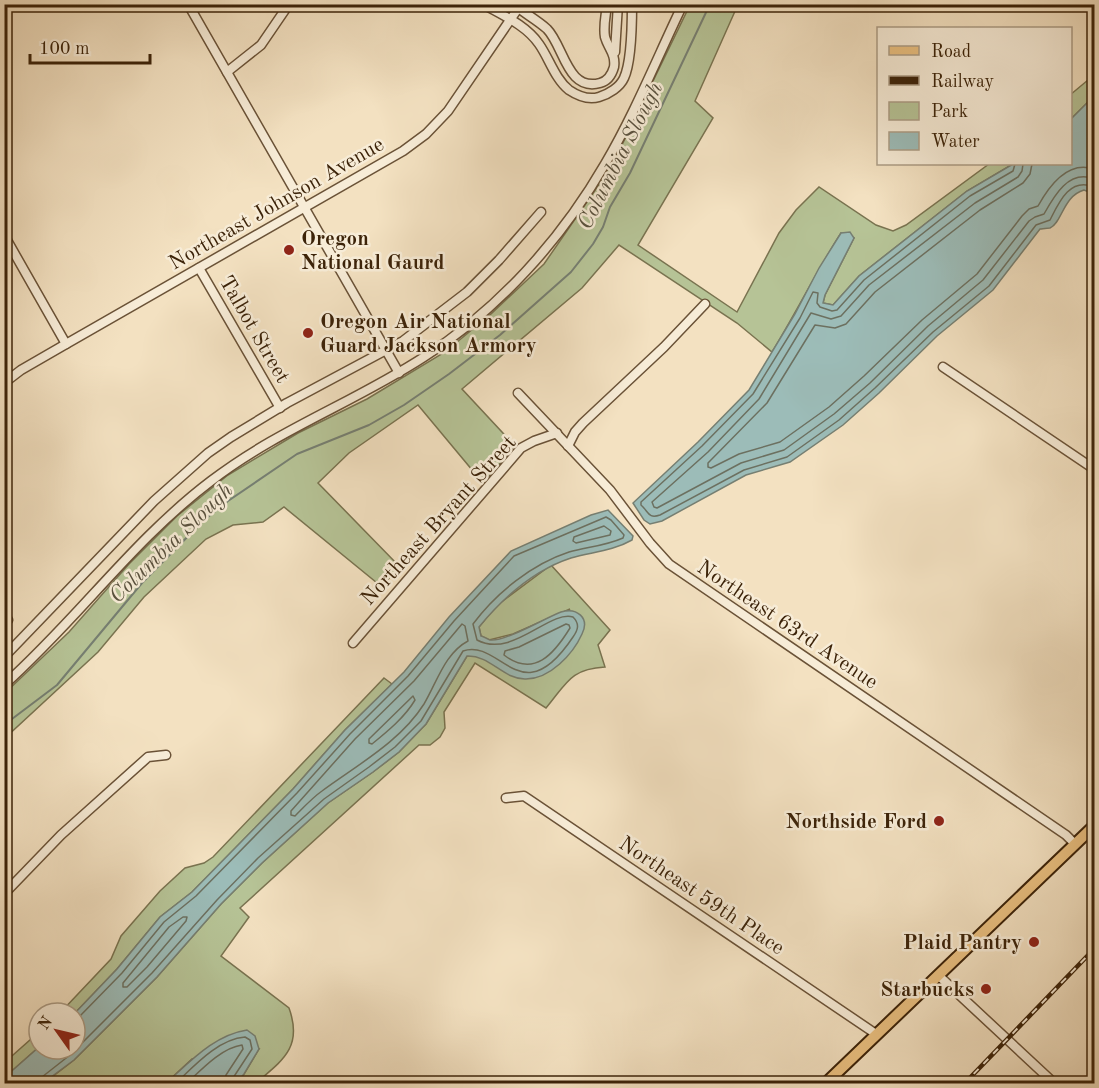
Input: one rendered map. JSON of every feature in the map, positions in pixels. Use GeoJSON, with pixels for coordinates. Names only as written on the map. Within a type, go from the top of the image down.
{"type":"FeatureCollection","features":[{"type":"Feature","properties":{"kind":"main road"},"geometry":{"type":"LineString","coordinates":[[825,1083],[1095,826]]}},
{"type":"Feature","properties":{"kind":"street"},"geometry":{"type":"LineString","coordinates":[[188,4],[399,373]]}},
{"type":"Feature","properties":{"kind":"street"},"geometry":{"type":"LineString","coordinates":[[226,72],[261,45],[289,4]]}},
{"type":"Feature","properties":{"kind":"street"},"geometry":{"type":"LineString","coordinates":[[483,4],[511,20],[529,34],[539,45],[567,88],[576,95],[596,98],[617,88],[624,79],[632,4]]}},
{"type":"Feature","properties":{"kind":"street"},"geometry":{"type":"LineString","coordinates":[[607,4],[604,34],[615,58]]}},
{"type":"Feature","properties":{"kind":"street"},"geometry":{"type":"LineString","coordinates":[[518,6],[548,30],[570,71],[575,78],[585,84],[602,83],[613,72],[618,4]]}},
{"type":"Feature","properties":{"kind":"street"},"geometry":{"type":"LineString","coordinates":[[4,685],[52,640],[141,542],[197,491],[274,438],[399,373],[440,346],[481,314],[519,278],[555,236],[612,152],[683,4]]}},
{"type":"Feature","properties":{"kind":"street","name":"Northeast Johnson Avenue"},"geometry":{"type":"LineString","coordinates":[[4,383],[21,370],[403,151],[426,134],[448,111],[511,20],[518,6]]}},
{"type":"Feature","properties":{"kind":"street"},"geometry":{"type":"LineString","coordinates":[[4,657],[15,649],[154,501],[208,453],[280,408],[403,341],[467,292],[541,212]]}},
{"type":"Feature","properties":{"kind":"street"},"geometry":{"type":"LineString","coordinates":[[4,236],[66,344]]}},
{"type":"Feature","properties":{"kind":"street","name":"Talbot Street"},"geometry":{"type":"LineString","coordinates":[[199,268],[280,408]]}},
{"type":"Feature","properties":{"kind":"street"},"geometry":{"type":"LineString","coordinates":[[568,446],[575,432],[587,419],[705,304]]}},
{"type":"Feature","properties":{"kind":"street"},"geometry":{"type":"LineString","coordinates":[[943,367],[1095,469]]}},
{"type":"Feature","properties":{"kind":"street","name":"Northeast 63rd Avenue"},"geometry":{"type":"LineString","coordinates":[[518,393],[610,490],[669,564],[1076,844]]}},
{"type":"Feature","properties":{"kind":"street","name":"Northeast Bryant Street"},"geometry":{"type":"LineString","coordinates":[[353,643],[521,448],[557,433]]}},
{"type":"Feature","properties":{"kind":"street"},"geometry":{"type":"LineString","coordinates":[[4,894],[61,835],[148,757],[166,755]]}},
{"type":"Feature","properties":{"kind":"street","name":"Northeast 59th Place"},"geometry":{"type":"LineString","coordinates":[[506,798],[524,796],[876,1034]]}},
{"type":"Feature","properties":{"kind":"street"},"geometry":{"type":"LineString","coordinates":[[938,975],[1055,1083]]}},
{"type":"Feature","properties":{"kind":"green space"},"geometry":{"type":"Polygon","coordinates":[[[690,5],[732,5],[731,7],[736,9],[695,101],[713,118],[638,245],[737,312],[779,233],[796,210],[819,187],[876,225],[893,231],[906,225],[988,165],[1011,165],[967,191],[859,276],[833,305],[823,303],[825,295],[854,238],[841,233],[772,352],[737,323],[619,245],[582,288],[462,389],[515,446],[483,483],[418,405],[349,453],[318,483],[399,566],[382,587],[284,507],[263,522],[233,525],[206,539],[144,597],[98,652],[5,738],[5,693],[69,632],[129,564],[177,516],[228,475],[298,433],[367,399],[445,352],[491,314],[544,264],[600,183],[621,147],[690,5]]]}},
{"type":"Feature","properties":{"kind":"green space"},"geometry":{"type":"Polygon","coordinates":[[[1094,75],[1094,96],[1072,118],[1072,93],[1094,75]]]}},
{"type":"Feature","properties":{"kind":"green space"},"geometry":{"type":"Polygon","coordinates":[[[551,565],[610,630],[598,645],[605,667],[593,668],[576,674],[546,708],[475,663],[444,712],[445,728],[440,737],[430,745],[419,745],[240,908],[249,917],[221,956],[289,1008],[293,1021],[292,1043],[288,1052],[275,1067],[256,1083],[236,1083],[259,1049],[192,1059],[166,1083],[43,1084],[73,1061],[87,1061],[87,1047],[157,977],[221,904],[262,863],[328,803],[399,752],[426,724],[467,656],[477,655],[490,662],[570,609],[513,634],[489,640],[481,636],[479,627],[496,606],[551,565]]]}},
{"type":"Feature","properties":{"kind":"green space"},"geometry":{"type":"Polygon","coordinates":[[[384,678],[392,684],[345,730],[293,789],[192,892],[160,917],[117,969],[86,1001],[71,1001],[111,959],[121,936],[160,891],[185,868],[204,863],[213,857],[384,678]]]}},
{"type":"Feature","properties":{"kind":"green space"},"geometry":{"type":"Polygon","coordinates":[[[27,1043],[27,1058],[5,1077],[4,1063],[27,1043]]]}},
{"type":"Feature","properties":{"kind":"water"},"geometry":{"type":"Polygon","coordinates":[[[1094,96],[1094,194],[1084,190],[1077,193],[1067,203],[1054,225],[1040,229],[993,290],[937,336],[843,425],[790,462],[746,475],[662,521],[650,524],[644,520],[633,503],[749,390],[841,233],[850,232],[854,238],[825,295],[823,303],[833,305],[859,276],[967,191],[1011,165],[1072,165],[1072,118],[1094,96]]]}},
{"type":"Feature","properties":{"kind":"water"},"geometry":{"type":"Polygon","coordinates":[[[608,510],[633,536],[632,540],[610,549],[571,558],[544,570],[520,586],[479,627],[481,636],[497,640],[561,612],[572,611],[583,619],[584,628],[578,642],[567,657],[544,675],[526,679],[511,676],[483,659],[467,656],[426,724],[399,752],[328,803],[262,863],[221,904],[157,977],[87,1047],[86,1001],[117,969],[160,917],[192,892],[293,789],[345,730],[404,672],[449,617],[511,551],[591,515],[608,510]]]}},
{"type":"Feature","properties":{"kind":"water"},"geometry":{"type":"Polygon","coordinates":[[[247,1030],[255,1036],[259,1049],[236,1083],[166,1083],[213,1043],[247,1030]]]}},
{"type":"Feature","properties":{"kind":"water"},"geometry":{"type":"Polygon","coordinates":[[[27,1058],[27,1061],[73,1061],[43,1083],[5,1083],[5,1077],[27,1058]]]}},
{"type":"Feature","properties":{"kind":"waterway","name":"Columbia Slough"},"geometry":{"type":"LineString","coordinates":[[4,725],[57,685],[142,583],[204,520],[297,454],[369,425],[404,405],[500,335],[571,272],[603,227],[610,207],[630,173],[710,4]]}},
{"type":"Feature","properties":{"kind":"railway"},"geometry":{"type":"LineString","coordinates":[[964,1084],[1094,949]]}},
{"type":"Feature","properties":{"kind":"place","name":"Oregon National Gaurd"},"geometry":{"type":"Point","coordinates":[289,250]}},
{"type":"Feature","properties":{"kind":"place","name":"Oregon Air National Guard Jackson Armory"},"geometry":{"type":"Point","coordinates":[308,333]}},
{"type":"Feature","properties":{"kind":"place","name":"Northside Ford"},"geometry":{"type":"Point","coordinates":[939,821]}},
{"type":"Feature","properties":{"kind":"place","name":"Plaid Pantry"},"geometry":{"type":"Point","coordinates":[1034,942]}},
{"type":"Feature","properties":{"kind":"place","name":"Starbucks"},"geometry":{"type":"Point","coordinates":[986,989]}}]}
